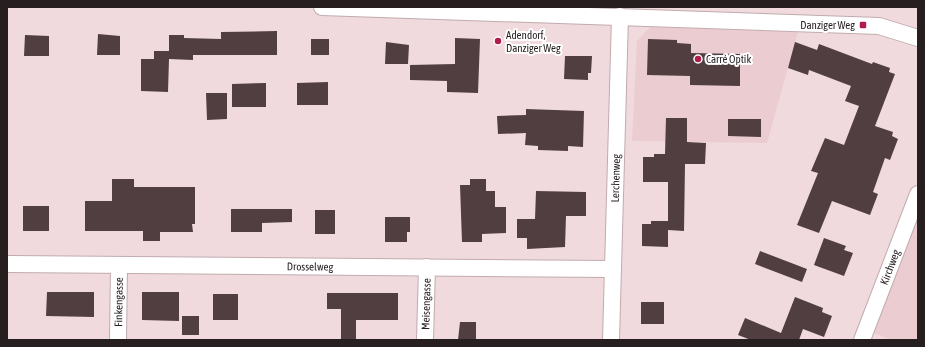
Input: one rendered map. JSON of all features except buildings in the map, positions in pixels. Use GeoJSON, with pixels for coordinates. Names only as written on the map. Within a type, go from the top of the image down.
{"type":"FeatureCollection","features":[{"type":"Feature","properties":{"kind":"street"},"geometry":{"type":"LineString","coordinates":[[322,7],[441,9],[620,16],[728,13],[879,26],[918,38]]}},
{"type":"Feature","properties":{"kind":"street","name":"Lerchenweg"},"geometry":{"type":"LineString","coordinates":[[611,340],[620,16]]}},
{"type":"Feature","properties":{"kind":"street","name":"Kirchweg"},"geometry":{"type":"LineString","coordinates":[[862,340],[912,230],[918,194]]}},
{"type":"Feature","properties":{"kind":"street","name":"Drosselweg"},"geometry":{"type":"LineString","coordinates":[[7,264],[613,269]]}},
{"type":"Feature","properties":{"kind":"street","name":"Finkengasse"},"geometry":{"type":"LineString","coordinates":[[118,340],[119,265]]}},
{"type":"Feature","properties":{"kind":"street","name":"Meisengasse"},"geometry":{"type":"LineString","coordinates":[[425,340],[427,267]]}},
{"type":"Feature","properties":{"kind":"shaded area"},"geometry":{"type":"Polygon","coordinates":[[[650,27],[798,32],[767,143],[632,141],[637,41],[650,27]]]}},
{"type":"Feature","properties":{"kind":"shaded area"},"geometry":{"type":"Polygon","coordinates":[[[918,206],[918,340],[892,340],[870,332],[918,206]]]}},
{"type":"Feature","properties":{"kind":"place","name":"Danziger Weg"},"geometry":{"type":"Point","coordinates":[863,25]}},
{"type":"Feature","properties":{"kind":"place","name":"Adendorf, Danziger Weg"},"geometry":{"type":"Point","coordinates":[498,41]}},
{"type":"Feature","properties":{"kind":"place","name":"Carré Optik"},"geometry":{"type":"Point","coordinates":[698,59]}}]}
